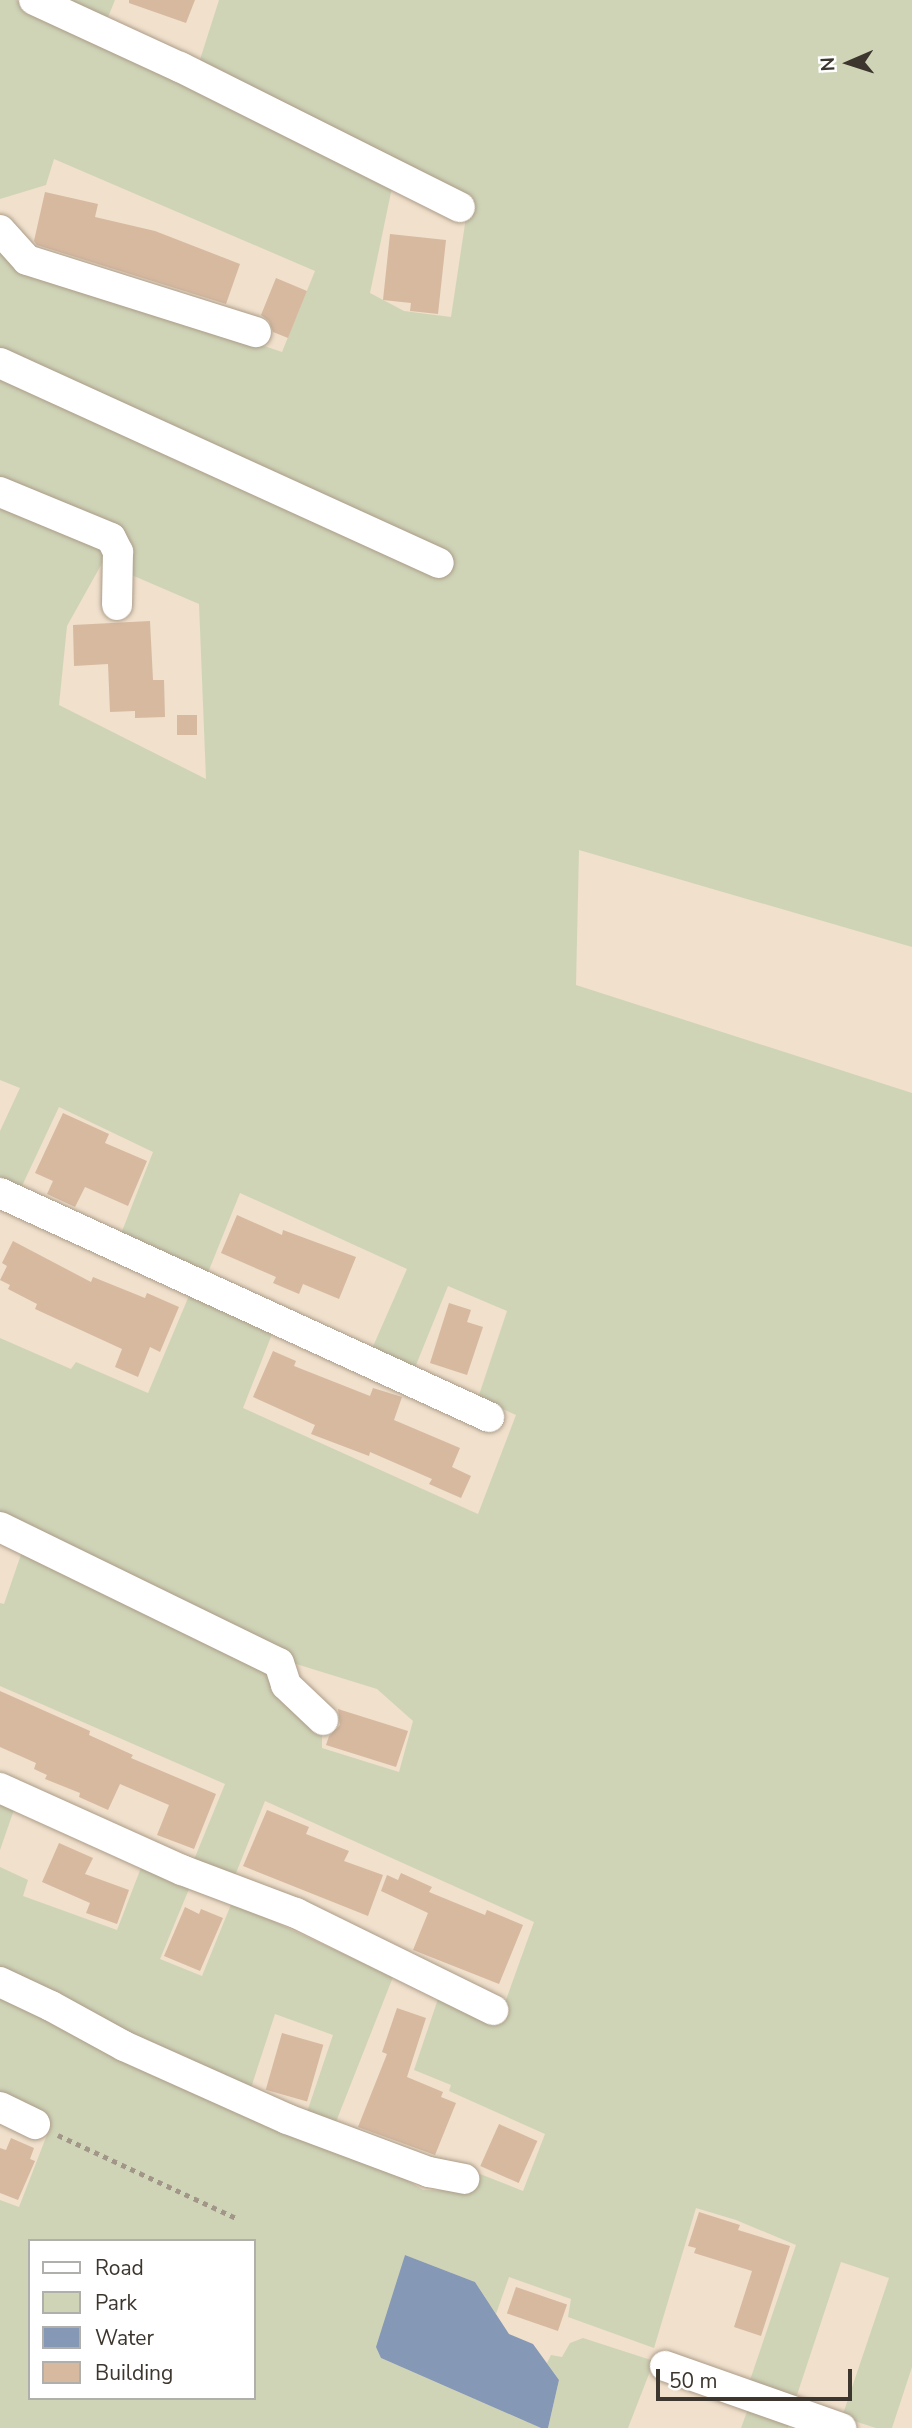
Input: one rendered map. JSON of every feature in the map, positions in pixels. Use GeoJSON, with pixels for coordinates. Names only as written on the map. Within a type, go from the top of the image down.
{"type":"FeatureCollection","features":[{"type":"Feature","properties":{"kind":"street"},"geometry":{"type":"LineString","coordinates":[[34,0],[180,67],[460,207]]}},
{"type":"Feature","properties":{"kind":"street"},"geometry":{"type":"LineString","coordinates":[[0,230],[27,260],[256,332]]}},
{"type":"Feature","properties":{"kind":"street"},"geometry":{"type":"LineString","coordinates":[[0,363],[438,563]]}},
{"type":"Feature","properties":{"kind":"street"},"geometry":{"type":"LineString","coordinates":[[0,492],[111,538],[119,559],[117,605]]}},
{"type":"Feature","properties":{"kind":"street"},"geometry":{"type":"LineString","coordinates":[[0,1193],[489,1417]]}},
{"type":"Feature","properties":{"kind":"street"},"geometry":{"type":"LineString","coordinates":[[0,1527],[279,1663],[286,1685],[323,1720]]}},
{"type":"Feature","properties":{"kind":"street"},"geometry":{"type":"LineString","coordinates":[[0,1788],[182,1870],[296,1913],[493,2010]]}},
{"type":"Feature","properties":{"kind":"street"},"geometry":{"type":"LineString","coordinates":[[0,1982],[124,2046],[287,2119],[429,2172],[464,2179]]}},
{"type":"Feature","properties":{"kind":"street"},"geometry":{"type":"LineString","coordinates":[[0,2107],[35,2124]]}},
{"type":"Feature","properties":{"kind":"street"},"geometry":{"type":"LineString","coordinates":[[665,2366],[841,2428]]}},
{"type":"Feature","properties":{"kind":"path"},"geometry":{"type":"LineString","coordinates":[[35,2124],[238,2219]]}},
{"type":"Feature","properties":{"kind":"green space"},"geometry":{"type":"Polygon","coordinates":[[[0,0],[16,0],[394,178],[370,293],[404,311],[451,317],[468,204],[197,69],[219,0],[912,0],[912,947],[579,850],[576,985],[912,1093],[912,2367],[892,2428],[876,2428],[842,2417],[889,2278],[841,2262],[795,2401],[749,2383],[796,2245],[736,2220],[696,2208],[654,2348],[568,2317],[571,2299],[509,2277],[496,2314],[475,2282],[405,2255],[381,2358],[541,2428],[0,2428],[0,2200],[19,2207],[50,2127],[0,2103],[0,1988],[366,2154],[423,2190],[464,2191],[480,2174],[523,2191],[545,2134],[449,2091],[451,2085],[414,2070],[439,1996],[498,2022],[534,1922],[265,1801],[232,1883],[191,1867],[225,1784],[0,1686],[0,1603],[4,1604],[25,1543],[276,1666],[322,1726],[322,1748],[399,1772],[413,1721],[377,1689],[280,1659],[0,1522],[0,1338],[71,1369],[76,1362],[148,1393],[191,1291],[274,1329],[243,1408],[478,1514],[516,1415],[478,1398],[507,1311],[448,1286],[414,1370],[371,1351],[407,1269],[240,1193],[205,1280],[119,1239],[153,1152],[59,1107],[21,1188],[0,1178],[0,1131],[20,1088],[0,1080],[0,496],[110,549],[67,626],[59,705],[206,779],[199,604],[127,573],[125,545],[0,486],[0,238],[118,296],[282,352],[315,271],[54,159],[46,185],[0,199],[0,0]]]}},
{"type":"Feature","properties":{"kind":"green space"},"geometry":{"type":"Polygon","coordinates":[[[56,0],[115,0],[106,22],[56,0]]]}},
{"type":"Feature","properties":{"kind":"green space"},"geometry":{"type":"Polygon","coordinates":[[[0,1796],[16,1804],[0,1850],[0,1796]]]}},
{"type":"Feature","properties":{"kind":"green space"},"geometry":{"type":"Polygon","coordinates":[[[144,1860],[191,1884],[160,1959],[202,1976],[232,1902],[393,1977],[332,2132],[304,2121],[333,2035],[275,2014],[248,2097],[0,1978],[0,1867],[28,1880],[23,1896],[117,1930],[144,1860]]]}},
{"type":"Feature","properties":{"kind":"green space"},"geometry":{"type":"Polygon","coordinates":[[[583,2338],[654,2361],[628,2428],[548,2428],[559,2380],[547,2363],[551,2355],[562,2357],[570,2343],[583,2338]]]}},
{"type":"Feature","properties":{"kind":"green space"},"geometry":{"type":"Polygon","coordinates":[[[751,2401],[792,2415],[788,2428],[741,2428],[751,2401]]]}},
{"type":"Feature","properties":{"kind":"water"},"geometry":{"type":"Polygon","coordinates":[[[405,2255],[475,2282],[509,2334],[533,2344],[559,2380],[548,2428],[541,2428],[381,2358],[376,2347],[405,2255]]]}},
{"type":"Feature","properties":{"kind":"building"},"geometry":{"type":"Polygon","coordinates":[[[129,0],[195,0],[186,23],[129,3],[129,0]]]}},
{"type":"Feature","properties":{"kind":"building"},"geometry":{"type":"Polygon","coordinates":[[[45,192],[98,204],[95,217],[155,231],[240,264],[226,304],[37,245],[34,241],[45,192]]]}},
{"type":"Feature","properties":{"kind":"building"},"geometry":{"type":"Polygon","coordinates":[[[390,234],[446,240],[438,314],[410,311],[411,303],[383,300],[390,234]]]}},
{"type":"Feature","properties":{"kind":"building"},"geometry":{"type":"Polygon","coordinates":[[[276,278],[307,291],[288,338],[273,332],[269,321],[261,315],[276,278]]]}},
{"type":"Feature","properties":{"kind":"building"},"geometry":{"type":"Polygon","coordinates":[[[150,621],[153,680],[164,680],[165,717],[135,718],[135,711],[110,712],[108,664],[74,666],[73,625],[150,621]]]}},
{"type":"Feature","properties":{"kind":"building"},"geometry":{"type":"Polygon","coordinates":[[[177,715],[197,715],[197,735],[177,735],[177,715]]]}},
{"type":"Feature","properties":{"kind":"building"},"geometry":{"type":"Polygon","coordinates":[[[63,1113],[109,1134],[105,1143],[147,1161],[128,1206],[85,1187],[75,1207],[47,1194],[53,1181],[35,1173],[63,1113]]]}},
{"type":"Feature","properties":{"kind":"building"},"geometry":{"type":"Polygon","coordinates":[[[237,1215],[282,1235],[283,1230],[356,1257],[339,1299],[303,1284],[299,1294],[273,1283],[276,1277],[221,1253],[237,1215]]]}},
{"type":"Feature","properties":{"kind":"building"},"geometry":{"type":"Polygon","coordinates":[[[13,1241],[91,1282],[93,1277],[145,1298],[147,1293],[179,1307],[160,1352],[150,1347],[138,1377],[115,1367],[122,1349],[35,1309],[37,1304],[8,1289],[10,1285],[0,1280],[7,1266],[2,1263],[13,1241]]]}},
{"type":"Feature","properties":{"kind":"building"},"geometry":{"type":"Polygon","coordinates":[[[449,1303],[471,1310],[467,1322],[483,1327],[467,1375],[430,1363],[449,1303]]]}},
{"type":"Feature","properties":{"kind":"building"},"geometry":{"type":"Polygon","coordinates":[[[273,1351],[296,1361],[294,1366],[370,1396],[373,1388],[402,1397],[394,1420],[460,1448],[452,1467],[471,1476],[461,1498],[429,1484],[432,1479],[370,1452],[369,1456],[311,1434],[315,1425],[253,1397],[273,1351]]]}},
{"type":"Feature","properties":{"kind":"building"},"geometry":{"type":"Polygon","coordinates":[[[0,1691],[90,1731],[89,1735],[133,1755],[131,1758],[216,1794],[194,1849],[157,1835],[169,1805],[120,1784],[108,1810],[79,1797],[80,1793],[45,1779],[47,1775],[34,1769],[36,1763],[0,1747],[0,1691]]]}},
{"type":"Feature","properties":{"kind":"building"},"geometry":{"type":"Polygon","coordinates":[[[338,1709],[408,1731],[396,1767],[326,1745],[329,1736],[340,1725],[338,1709]]]}},
{"type":"Feature","properties":{"kind":"building"},"geometry":{"type":"Polygon","coordinates":[[[267,1810],[309,1827],[306,1834],[349,1851],[344,1861],[383,1875],[368,1916],[243,1866],[267,1810]]]}},
{"type":"Feature","properties":{"kind":"building"},"geometry":{"type":"Polygon","coordinates":[[[59,1843],[93,1858],[85,1874],[129,1890],[117,1924],[86,1913],[90,1903],[42,1882],[59,1843]]]}},
{"type":"Feature","properties":{"kind":"building"},"geometry":{"type":"Polygon","coordinates":[[[401,1873],[432,1887],[429,1892],[485,1915],[487,1910],[523,1925],[499,1984],[413,1950],[428,1913],[381,1891],[387,1875],[398,1880],[401,1873]]]}},
{"type":"Feature","properties":{"kind":"building"},"geometry":{"type":"Polygon","coordinates":[[[185,1907],[199,1914],[201,1909],[223,1918],[200,1971],[164,1956],[185,1907]]]}},
{"type":"Feature","properties":{"kind":"building"},"geometry":{"type":"Polygon","coordinates":[[[397,2008],[426,2018],[407,2077],[443,2092],[441,2097],[456,2103],[435,2155],[358,2127],[387,2054],[382,2052],[397,2008]]]}},
{"type":"Feature","properties":{"kind":"building"},"geometry":{"type":"Polygon","coordinates":[[[282,2033],[323,2045],[307,2102],[266,2090],[282,2033]]]}},
{"type":"Feature","properties":{"kind":"building"},"geometry":{"type":"Polygon","coordinates":[[[499,2124],[537,2141],[519,2183],[480,2166],[499,2124]]]}},
{"type":"Feature","properties":{"kind":"building"},"geometry":{"type":"Polygon","coordinates":[[[11,2138],[34,2148],[30,2159],[35,2161],[18,2200],[0,2193],[0,2148],[6,2150],[11,2138]]]}},
{"type":"Feature","properties":{"kind":"building"},"geometry":{"type":"Polygon","coordinates":[[[699,2212],[740,2225],[738,2230],[790,2246],[761,2336],[734,2327],[752,2271],[694,2253],[696,2248],[688,2246],[699,2212]]]}},
{"type":"Feature","properties":{"kind":"building"},"geometry":{"type":"Polygon","coordinates":[[[516,2287],[567,2305],[558,2331],[507,2313],[516,2287]]]}}]}
